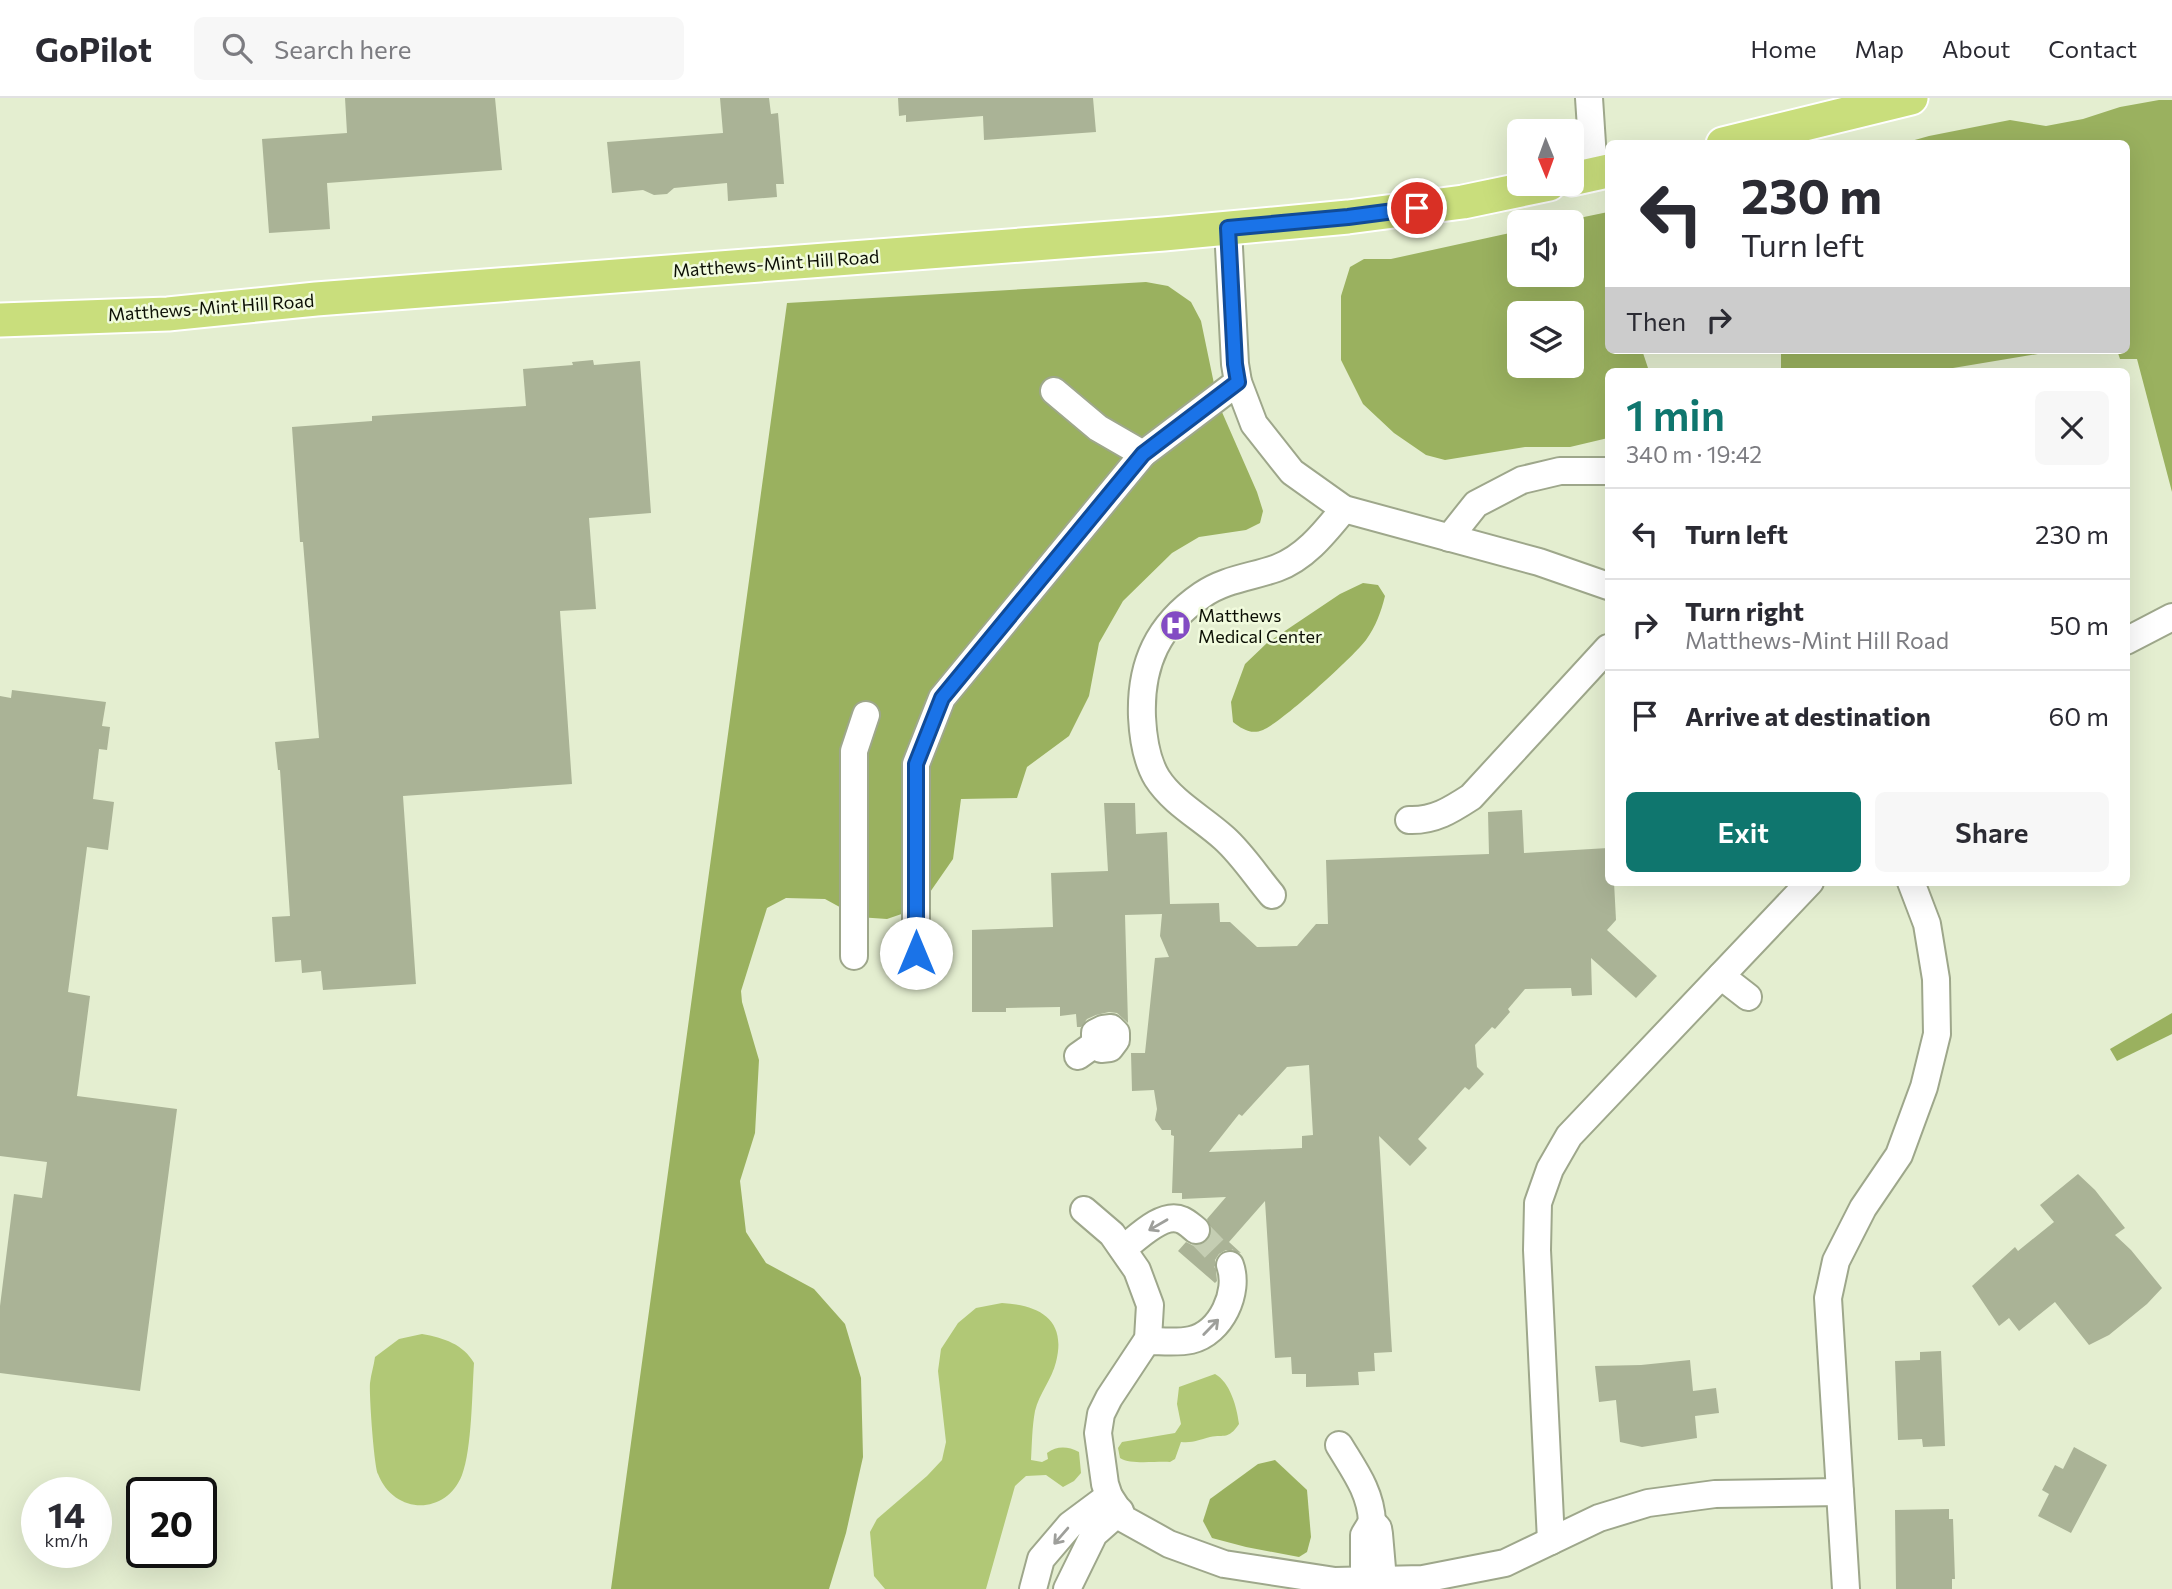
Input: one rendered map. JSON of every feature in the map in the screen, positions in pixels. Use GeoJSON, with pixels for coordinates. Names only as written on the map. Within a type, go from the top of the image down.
{"type":"FeatureCollection","features":[{"type":"Feature","properties":{"kind":"main road"},"geometry":{"type":"LineString","coordinates":[[1739,140],[1911,98]]}},
{"type":"Feature","properties":{"kind":"main road","name":"Matthews-Mint Hill Road"},"geometry":{"type":"LineString","coordinates":[[0,320],[168,314],[316,299],[1228,228],[1348,217],[1463,202],[1507,193]]}},
{"type":"Feature","properties":{"kind":"street"},"geometry":{"type":"LineString","coordinates":[[1589,98],[1591,175]]}},
{"type":"Feature","properties":{"kind":"street"},"geometry":{"type":"LineString","coordinates":[[1228,228],[1238,382],[1254,424],[1292,472],[1344,509],[1539,562],[1605,585]]}},
{"type":"Feature","properties":{"kind":"street"},"geometry":{"type":"LineString","coordinates":[[916,953],[916,764],[942,698],[1143,454],[1238,382]]}},
{"type":"Feature","properties":{"kind":"street"},"geometry":{"type":"LineString","coordinates":[[1054,391],[1098,428],[1143,454]]}},
{"type":"Feature","properties":{"kind":"street"},"geometry":{"type":"LineString","coordinates":[[1449,538],[1476,503],[1522,480],[1560,471],[1605,471]]}},
{"type":"Feature","properties":{"kind":"street"},"geometry":{"type":"LineString","coordinates":[[1272,895],[1225,839],[1182,805],[1157,778],[1143,741],[1144,677],[1157,641],[1183,610],[1203,594],[1224,583],[1278,567],[1296,558],[1315,543],[1344,509]]}},
{"type":"Feature","properties":{"kind":"street"},"geometry":{"type":"LineString","coordinates":[[2130,639],[2172,617]]}},
{"type":"Feature","properties":{"kind":"street"},"geometry":{"type":"LineString","coordinates":[[1409,820],[1447,813],[1471,797],[1605,651]]}},
{"type":"Feature","properties":{"kind":"street"},"geometry":{"type":"LineString","coordinates":[[854,956],[854,751],[866,715]]}},
{"type":"Feature","properties":{"kind":"street"},"geometry":{"type":"LineString","coordinates":[[1551,1541],[1537,1251],[1538,1203],[1550,1169],[1569,1136],[1806,886]]}},
{"type":"Feature","properties":{"kind":"street"},"geometry":{"type":"LineString","coordinates":[[1846,1589],[1829,1298],[1836,1261],[1863,1208],[1899,1155],[1924,1087],[1937,1034],[1936,979],[1927,924],[1913,886]]}},
{"type":"Feature","properties":{"kind":"street"},"geometry":{"type":"LineString","coordinates":[[1721,976],[1748,997]]}},
{"type":"Feature","properties":{"kind":"street"},"geometry":{"type":"LineString","coordinates":[[1084,1210],[1112,1234],[1123,1249],[1137,1270],[1150,1305],[1147,1341],[1101,1414],[1099,1448],[1114,1503],[1125,1519],[1170,1544],[1224,1564],[1335,1581],[1423,1579],[1505,1563],[1599,1518],[1648,1503],[1715,1494],[1840,1492]]}},
{"type":"Feature","properties":{"kind":"street"},"geometry":{"type":"LineString","coordinates":[[1123,1249],[1162,1221],[1171,1218],[1183,1220],[1196,1230]]}},
{"type":"Feature","properties":{"kind":"street"},"geometry":{"type":"LineString","coordinates":[[1147,1341],[1190,1340],[1202,1336],[1212,1328],[1226,1308],[1234,1286],[1230,1265]]}},
{"type":"Feature","properties":{"kind":"street"},"geometry":{"type":"LineString","coordinates":[[1339,1445],[1365,1487],[1372,1522],[1380,1534],[1373,1580]]}},
{"type":"Feature","properties":{"kind":"street"},"geometry":{"type":"LineString","coordinates":[[1033,1589],[1041,1559],[1070,1525],[1114,1503]]}},
{"type":"Feature","properties":{"kind":"street"},"geometry":{"type":"LineString","coordinates":[[1067,1589],[1094,1534],[1114,1503]]}},
{"type":"Feature","properties":{"kind":"shaded area"},"geometry":{"type":"Polygon","coordinates":[[[2172,100],[2172,492],[2137,359],[2120,359],[2118,354],[2130,354],[2130,140],[1915,140],[2010,120],[2046,126],[2083,119],[2120,107],[2172,100]]]}},
{"type":"Feature","properties":{"kind":"shaded area"},"geometry":{"type":"Polygon","coordinates":[[[1605,213],[1605,354],[1643,354],[1648,368],[1605,368],[1605,439],[1570,447],[1525,447],[1445,460],[1426,455],[1394,433],[1363,404],[1341,360],[1341,296],[1350,267],[1364,259],[1391,259],[1507,234],[1507,287],[1584,287],[1584,217],[1605,213]]]}},
{"type":"Feature","properties":{"kind":"shaded area"},"geometry":{"type":"Polygon","coordinates":[[[1146,282],[1168,286],[1191,302],[1201,321],[1218,403],[1257,492],[1263,511],[1260,523],[1246,530],[1199,537],[1172,553],[1123,601],[1099,643],[1089,696],[1069,736],[1027,767],[1017,798],[961,799],[953,859],[919,908],[887,919],[858,917],[825,899],[786,898],[767,908],[741,991],[759,1060],[755,1133],[740,1181],[746,1232],[766,1263],[814,1289],[845,1324],[861,1378],[863,1457],[846,1533],[829,1589],[611,1589],[787,303],[1146,282]]]}},
{"type":"Feature","properties":{"kind":"shaded area"},"geometry":{"type":"Polygon","coordinates":[[[1781,354],[2038,354],[1953,368],[1781,368],[1781,354]]]}},
{"type":"Feature","properties":{"kind":"shaded area"},"geometry":{"type":"Polygon","coordinates":[[[1363,583],[1378,585],[1385,596],[1375,624],[1359,648],[1316,689],[1272,725],[1251,732],[1233,722],[1231,702],[1245,664],[1267,643],[1340,594],[1363,583]]]}},
{"type":"Feature","properties":{"kind":"shaded area"},"geometry":{"type":"Polygon","coordinates":[[[2172,1013],[2172,1034],[2117,1061],[2110,1049],[2172,1013]]]}},
{"type":"Feature","properties":{"kind":"shaded area"},"geometry":{"type":"Polygon","coordinates":[[[1002,1303],[1038,1311],[1054,1325],[1057,1335],[1056,1362],[1035,1411],[1031,1460],[1042,1462],[1048,1459],[1047,1453],[1051,1451],[1058,1448],[1070,1449],[1079,1452],[1081,1473],[1063,1487],[1046,1475],[1026,1476],[1015,1486],[986,1589],[885,1589],[874,1576],[870,1532],[877,1519],[942,1460],[946,1442],[938,1371],[941,1349],[958,1323],[976,1308],[1002,1303]]]}},
{"type":"Feature","properties":{"kind":"shaded area"},"geometry":{"type":"Polygon","coordinates":[[[422,1334],[452,1343],[470,1356],[474,1363],[470,1436],[462,1475],[444,1498],[433,1504],[420,1505],[407,1503],[396,1497],[378,1474],[373,1444],[370,1380],[375,1357],[399,1339],[422,1334]]]}},
{"type":"Feature","properties":{"kind":"shaded area"},"geometry":{"type":"Polygon","coordinates":[[[1215,1374],[1229,1389],[1234,1403],[1239,1424],[1232,1432],[1193,1442],[1181,1442],[1175,1459],[1170,1462],[1137,1462],[1120,1458],[1118,1448],[1122,1442],[1175,1433],[1181,1424],[1177,1404],[1179,1387],[1215,1374]]]}},
{"type":"Feature","properties":{"kind":"shaded area"},"geometry":{"type":"Polygon","coordinates":[[[1275,1460],[1307,1490],[1311,1537],[1307,1552],[1299,1557],[1212,1538],[1203,1521],[1210,1499],[1258,1464],[1275,1460]]]}},
{"type":"Feature","properties":{"kind":"building"},"geometry":{"type":"Polygon","coordinates":[[[345,98],[495,98],[502,170],[327,183],[330,229],[269,233],[262,139],[347,133],[345,98]]]}},
{"type":"Feature","properties":{"kind":"building"},"geometry":{"type":"Polygon","coordinates":[[[720,98],[769,98],[771,114],[778,113],[784,184],[776,184],[777,197],[728,201],[727,183],[674,188],[667,194],[654,195],[643,190],[612,193],[607,142],[723,133],[720,98]]]}},
{"type":"Feature","properties":{"kind":"building"},"geometry":{"type":"Polygon","coordinates":[[[898,98],[1093,98],[1096,132],[984,140],[983,116],[906,122],[906,115],[899,116],[898,98]]]}},
{"type":"Feature","properties":{"kind":"building"},"geometry":{"type":"Polygon","coordinates":[[[593,360],[594,365],[640,361],[651,513],[589,518],[596,609],[560,611],[572,784],[403,796],[416,984],[323,990],[321,971],[302,973],[301,960],[275,962],[272,917],[290,916],[280,770],[275,742],[319,738],[292,427],[372,421],[372,416],[526,406],[523,369],[573,365],[572,362],[593,360]]]}},
{"type":"Feature","properties":{"kind":"building"},"geometry":{"type":"Polygon","coordinates":[[[12,690],[106,702],[102,726],[110,727],[107,750],[99,749],[93,799],[114,802],[108,850],[87,847],[68,992],[90,996],[77,1096],[177,1109],[140,1391],[0,1373],[0,1306],[14,1194],[42,1198],[47,1162],[0,1156],[0,696],[11,698],[12,690]]]}},
{"type":"Feature","properties":{"kind":"building"},"geometry":{"type":"Polygon","coordinates":[[[1104,803],[1135,803],[1136,834],[1167,832],[1170,904],[1219,903],[1220,922],[1230,922],[1257,947],[1297,946],[1316,924],[1328,924],[1326,860],[1489,854],[1488,812],[1522,810],[1524,853],[1605,848],[1605,886],[1614,886],[1616,920],[1607,930],[1657,976],[1636,998],[1591,958],[1592,995],[1572,996],[1571,988],[1525,989],[1495,1029],[1492,1027],[1475,1045],[1477,1067],[1484,1074],[1469,1090],[1465,1087],[1418,1139],[1427,1148],[1410,1166],[1379,1136],[1392,1352],[1374,1353],[1375,1371],[1358,1372],[1359,1385],[1306,1387],[1306,1374],[1292,1374],[1291,1357],[1275,1358],[1265,1201],[1229,1242],[1241,1253],[1226,1250],[1215,1260],[1215,1283],[1178,1251],[1186,1242],[1194,1246],[1208,1240],[1212,1232],[1207,1219],[1226,1197],[1182,1199],[1182,1193],[1172,1193],[1174,1136],[1171,1135],[1171,1130],[1162,1130],[1155,1120],[1157,1109],[1154,1090],[1132,1091],[1131,1053],[1145,1053],[1155,958],[1169,957],[1160,936],[1162,914],[1125,915],[1128,1023],[1117,1013],[1109,1012],[1087,1019],[1081,1027],[1077,1027],[1076,1014],[1060,1016],[1060,1007],[972,1012],[972,930],[1053,927],[1051,873],[1108,871],[1104,803]],[[1309,1065],[1287,1067],[1242,1116],[1239,1114],[1209,1152],[1302,1148],[1302,1136],[1313,1135],[1309,1065]]]}},
{"type":"Feature","properties":{"kind":"building"},"geometry":{"type":"Polygon","coordinates":[[[2078,1174],[2095,1190],[2125,1228],[2115,1235],[2162,1288],[2109,1335],[2089,1345],[2055,1302],[2019,1331],[2009,1318],[1999,1326],[1972,1286],[2015,1247],[2018,1251],[2054,1222],[2040,1205],[2078,1174]]]}},
{"type":"Feature","properties":{"kind":"building"},"geometry":{"type":"Polygon","coordinates":[[[1941,1351],[1945,1446],[1923,1447],[1922,1439],[1898,1440],[1895,1361],[1920,1360],[1920,1352],[1941,1351]]]}},
{"type":"Feature","properties":{"kind":"building"},"geometry":{"type":"Polygon","coordinates":[[[1690,1360],[1693,1391],[1716,1388],[1719,1413],[1695,1416],[1697,1438],[1642,1447],[1620,1442],[1616,1400],[1599,1402],[1595,1366],[1690,1360]]]}},
{"type":"Feature","properties":{"kind":"building"},"geometry":{"type":"Polygon","coordinates":[[[2074,1447],[2107,1465],[2071,1533],[2038,1516],[2049,1494],[2042,1490],[2055,1465],[2063,1469],[2074,1447]]]}},
{"type":"Feature","properties":{"kind":"building"},"geometry":{"type":"Polygon","coordinates":[[[1949,1509],[1949,1519],[1953,1519],[1955,1579],[1952,1579],[1952,1589],[1896,1589],[1895,1510],[1949,1509]]]}},
{"type":"Feature","properties":{"kind":"tunnel"},"geometry":{"type":"LineString","coordinates":[[1196,1230],[1230,1265]]}},
{"type":"Feature","properties":{"kind":"place","name":"Matthews Medical Center"},"geometry":{"type":"Point","coordinates":[1175,626]}},
{"type":"Feature","properties":{"kind":"route"},"geometry":{"type":"LineString","coordinates":[[916,953],[916,764],[942,698],[1143,454],[1238,382],[1228,228],[1417,208]]}}]}
